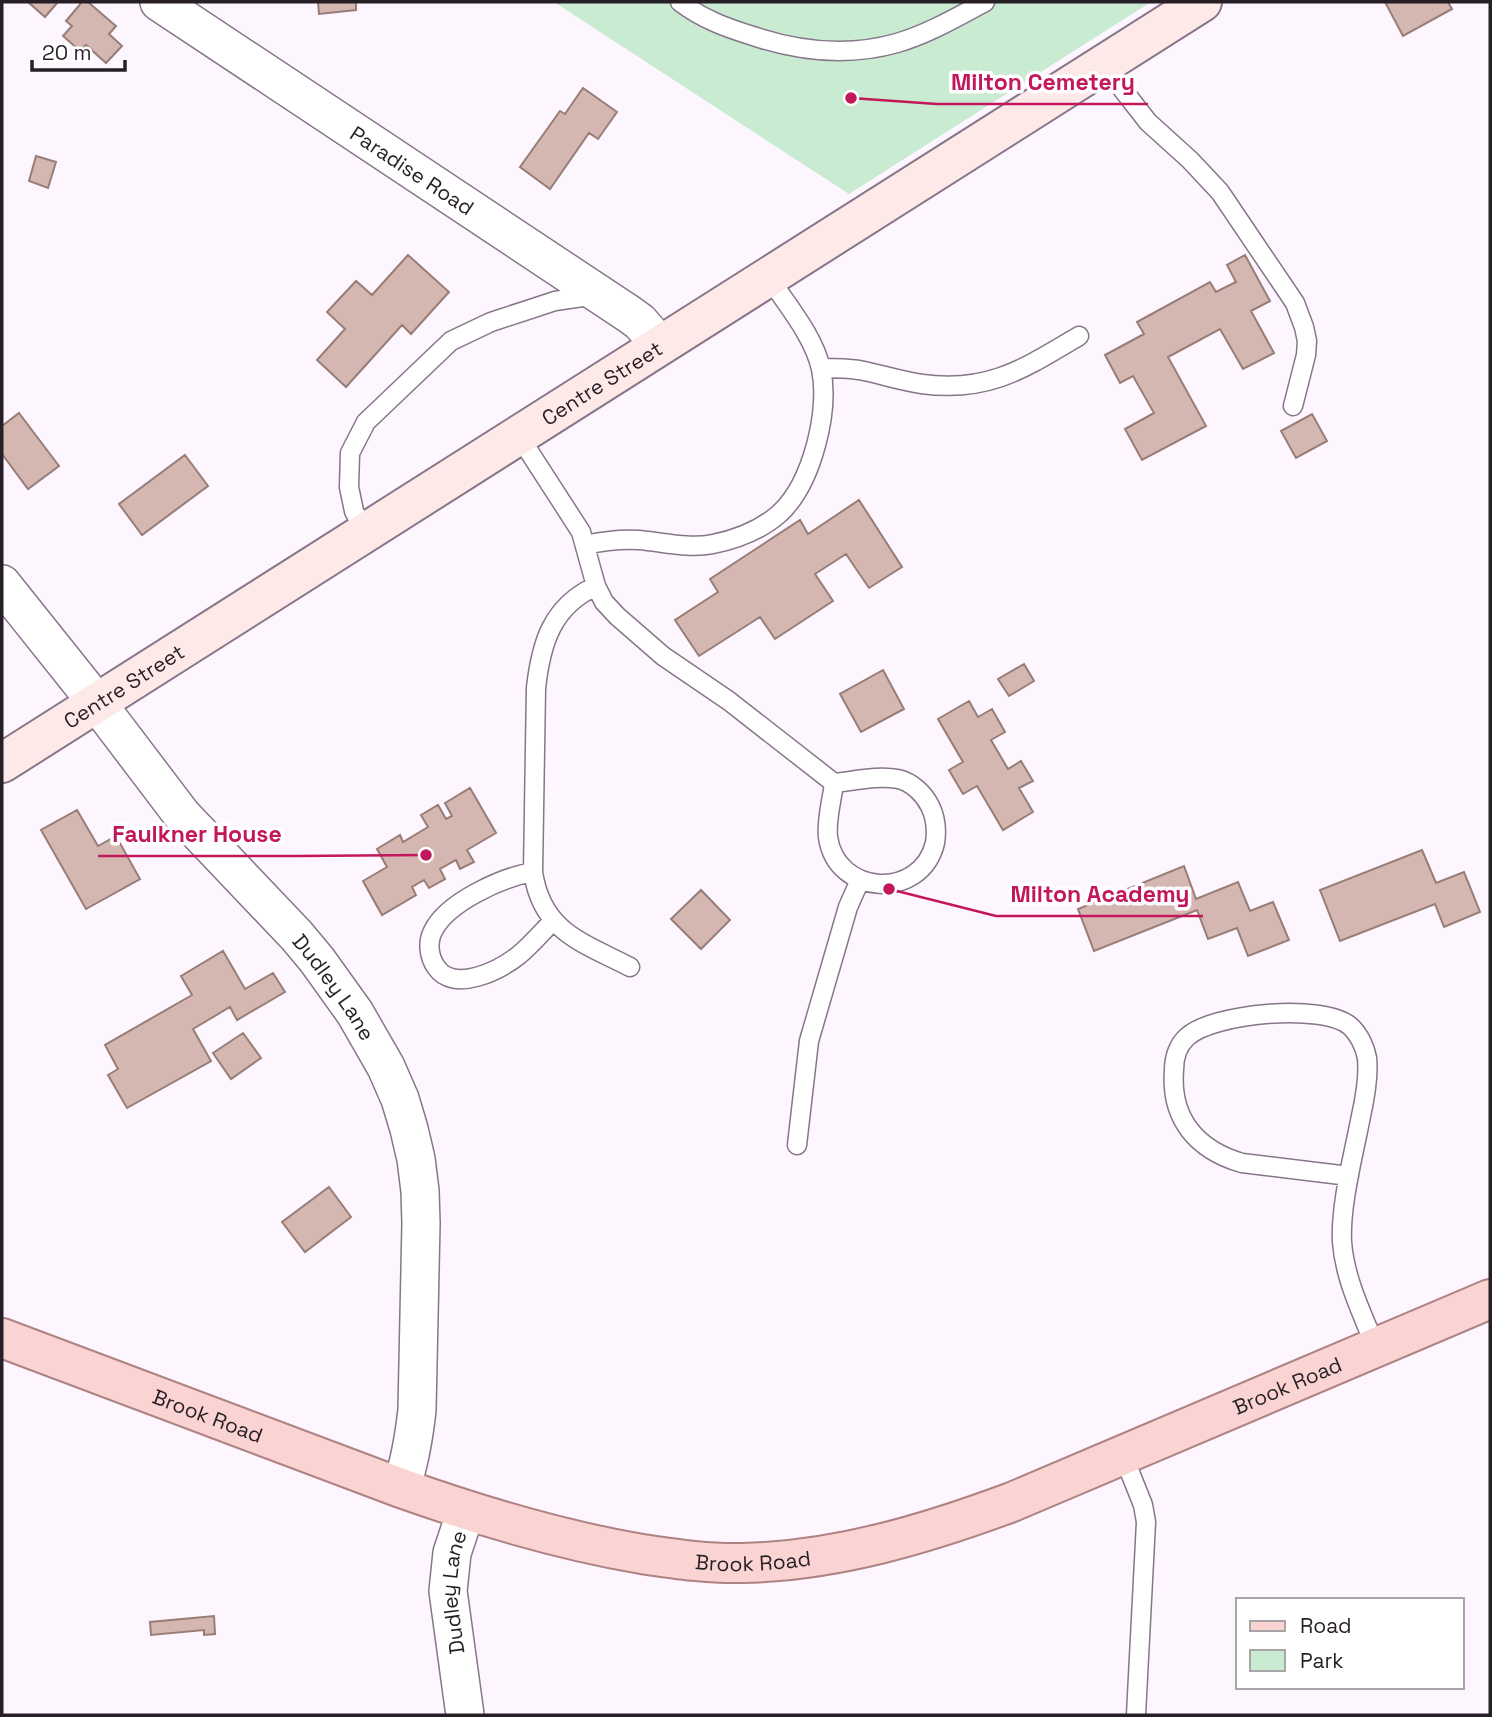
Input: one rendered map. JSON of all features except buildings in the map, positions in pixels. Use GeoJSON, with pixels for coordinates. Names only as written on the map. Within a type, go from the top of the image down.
{"type":"FeatureCollection","features":[{"type":"Feature","properties":{"kind":"main road","name":"Brook Road"},"geometry":{"type":"LineString","coordinates":[[2,1338],[466,1511],[578,1542],[654,1556],[742,1563],[786,1561],[827,1555],[960,1521],[1012,1502],[1490,1299]]}},
{"type":"Feature","properties":{"kind":"street","name":"Paradise Road"},"geometry":{"type":"LineString","coordinates":[[159,2],[640,322],[660,345]]}},
{"type":"Feature","properties":{"kind":"street","name":"Centre Street"},"geometry":{"type":"LineString","coordinates":[[2,763],[1202,2]]}},
{"type":"Feature","properties":{"kind":"street","name":"Dudley Lane"},"geometry":{"type":"LineString","coordinates":[[2,584],[97,703],[181,815],[297,936],[331,978],[386,1067],[400,1099],[416,1159],[421,1223],[417,1410],[414,1440],[401,1488]]}},
{"type":"Feature","properties":{"kind":"street","name":"Dudley Lane"},"geometry":{"type":"LineString","coordinates":[[465,1715],[448,1591],[452,1553],[466,1511]]}},
{"type":"Feature","properties":{"kind":"lane"},"geometry":{"type":"LineString","coordinates":[[680,2],[720,25],[744,33],[788,47],[833,51],[897,43],[985,2]]}},
{"type":"Feature","properties":{"kind":"lane"},"geometry":{"type":"LineString","coordinates":[[1105,63],[1122,90],[1148,122],[1220,192],[1295,303],[1307,341],[1293,406]]}},
{"type":"Feature","properties":{"kind":"lane"},"geometry":{"type":"LineString","coordinates":[[586,545],[600,541],[635,540],[710,545],[756,530],[781,512],[790,500],[808,466],[817,438],[824,401],[821,368],[810,340],[768,276]]}},
{"type":"Feature","properties":{"kind":"lane"},"geometry":{"type":"LineString","coordinates":[[365,533],[354,512],[349,486],[351,453],[366,422],[450,341],[491,322],[555,301],[599,294]]}},
{"type":"Feature","properties":{"kind":"lane"},"geometry":{"type":"LineString","coordinates":[[821,368],[858,370],[939,386],[975,384],[1001,378],[1024,368],[1079,336]]}},
{"type":"Feature","properties":{"kind":"lane"},"geometry":{"type":"LineString","coordinates":[[519,436],[581,532],[596,586],[604,602],[629,628],[682,670],[729,701],[834,783],[887,778],[900,780],[918,790],[935,818],[936,837],[924,865],[909,877],[882,885],[860,880],[843,867],[835,857],[828,837],[834,783]]}},
{"type":"Feature","properties":{"kind":"lane"},"geometry":{"type":"LineString","coordinates":[[596,586],[577,597],[558,616],[549,631],[538,667],[533,872],[544,909],[553,921],[576,939],[630,967]]}},
{"type":"Feature","properties":{"kind":"lane"},"geometry":{"type":"LineString","coordinates":[[533,872],[491,885],[452,910],[433,930],[429,941],[433,962],[445,976],[454,979],[487,974],[515,958],[553,921]]}},
{"type":"Feature","properties":{"kind":"lane"},"geometry":{"type":"LineString","coordinates":[[797,1145],[809,1041],[848,907],[860,880]]}},
{"type":"Feature","properties":{"kind":"lane"},"geometry":{"type":"LineString","coordinates":[[1349,1176],[1242,1163],[1212,1152],[1200,1142],[1182,1118],[1173,1091],[1174,1063],[1185,1038],[1208,1024],[1258,1016],[1306,1014],[1338,1019],[1349,1025],[1357,1034],[1364,1046],[1367,1060],[1365,1094],[1349,1176],[1342,1240],[1354,1295],[1377,1348]]}},
{"type":"Feature","properties":{"kind":"lane"},"geometry":{"type":"LineString","coordinates":[[1123,1455],[1143,1504],[1146,1522],[1136,1715]]}},
{"type":"Feature","properties":{"kind":"green space"},"geometry":{"type":"Polygon","coordinates":[[[554,2],[1151,2],[849,194],[554,2]]]}},
{"type":"Feature","properties":{"kind":"place","name":"Milton Cemetery"},"geometry":{"type":"Point","coordinates":[851,98]}},
{"type":"Feature","properties":{"kind":"place","name":"Faulkner House"},"geometry":{"type":"Point","coordinates":[426,855]}},
{"type":"Feature","properties":{"kind":"place","name":"Milton Academy"},"geometry":{"type":"Point","coordinates":[889,889]}}]}
